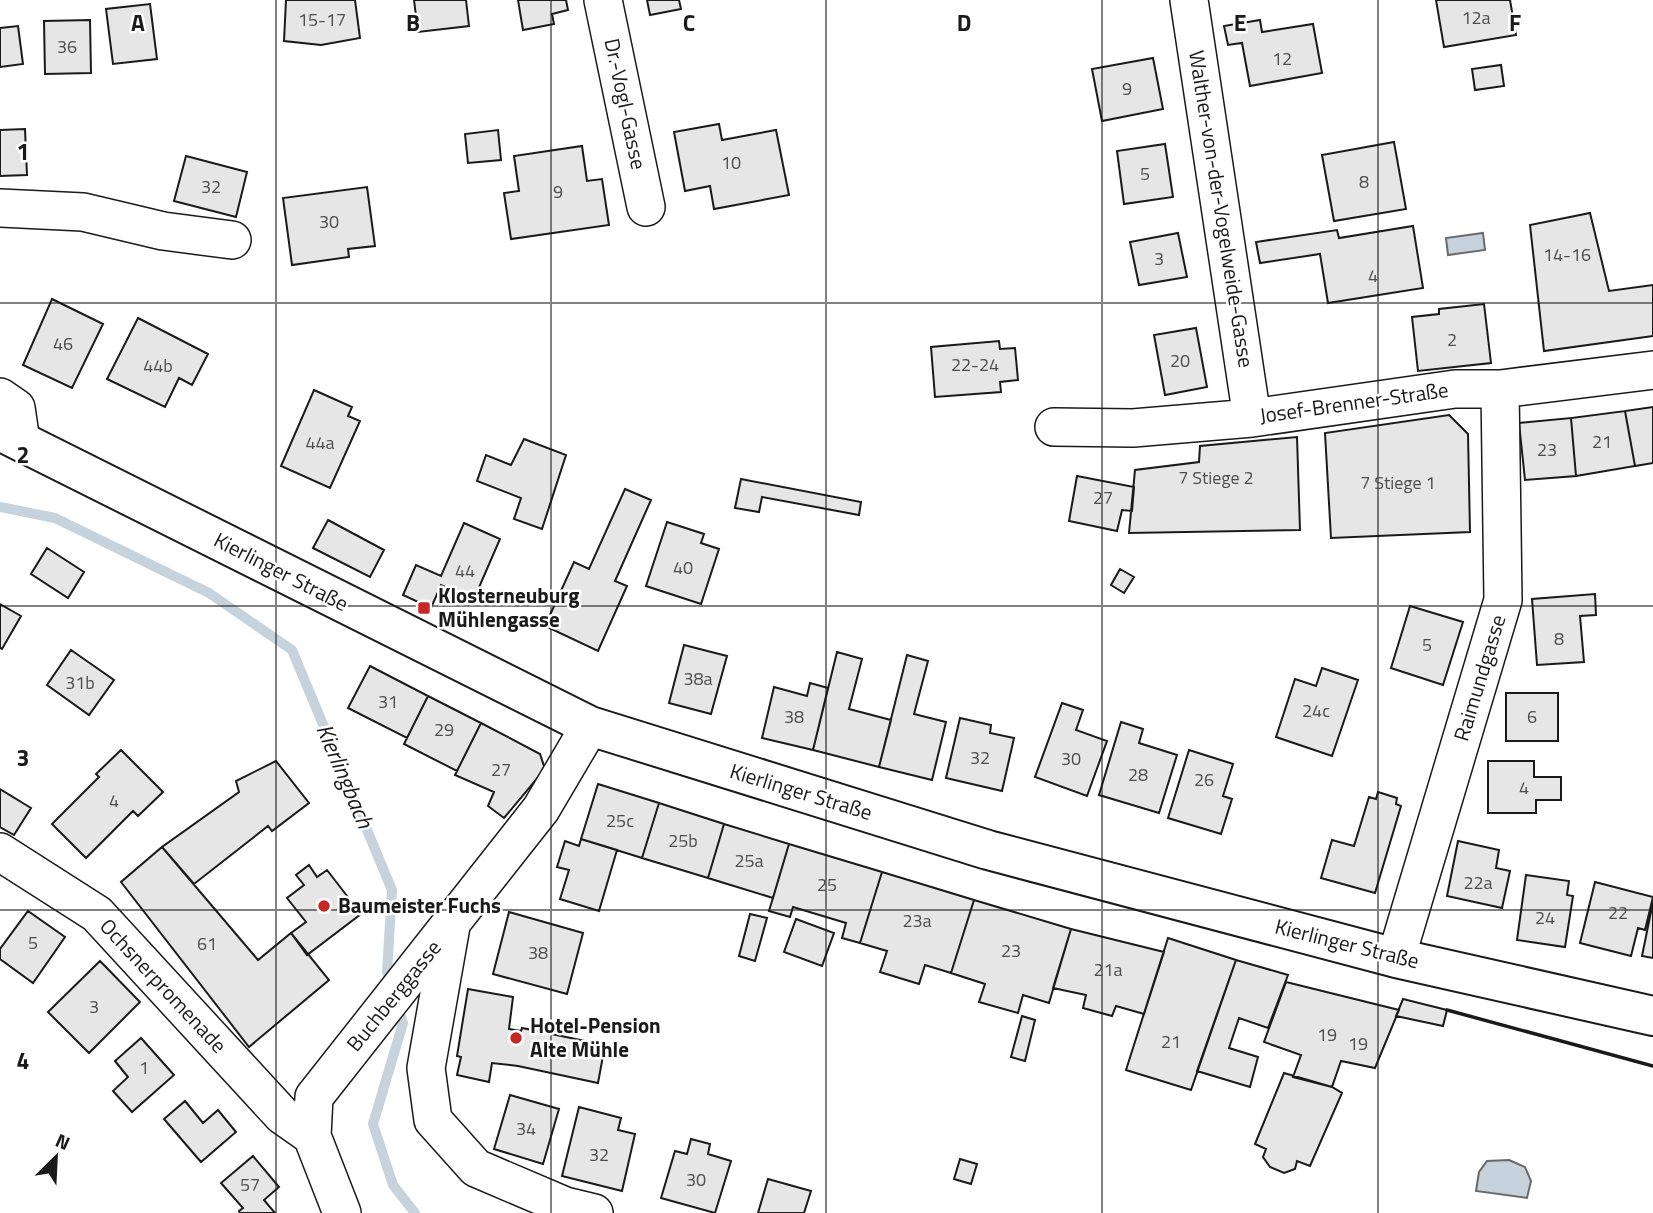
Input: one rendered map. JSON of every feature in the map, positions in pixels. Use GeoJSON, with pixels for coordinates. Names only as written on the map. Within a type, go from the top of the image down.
{"type":"FeatureCollection","features":[{"type":"Feature","properties":{"kind":"main road","name":"Kierlinger Straße"},"geometry":{"type":"LineString","coordinates":[[11,437],[590,726],[988,850],[1396,958],[1653,1016]]}},
{"type":"Feature","properties":{"kind":"street","name":"Dr.-Vogl-Gasse"},"geometry":{"type":"LineString","coordinates":[[603,0],[646,207]]}},
{"type":"Feature","properties":{"kind":"street","name":"Walther-von-der-Vogelweide-Gasse"},"geometry":{"type":"LineString","coordinates":[[1189,0],[1252,418]]}},
{"type":"Feature","properties":{"kind":"street"},"geometry":{"type":"LineString","coordinates":[[0,208],[83,212],[163,231],[232,240]]}},
{"type":"Feature","properties":{"kind":"street","name":"Josef-Brenner-Straße"},"geometry":{"type":"LineString","coordinates":[[1054,427],[1133,428],[1252,418],[1455,389],[1500,389],[1653,370]]}},
{"type":"Feature","properties":{"kind":"street","name":"Raimundgasse"},"geometry":{"type":"LineString","coordinates":[[1396,958],[1503,600],[1500,389]]}},
{"type":"Feature","properties":{"kind":"street"},"geometry":{"type":"LineString","coordinates":[[0,397],[16,408],[11,437]]}},
{"type":"Feature","properties":{"kind":"street","name":"Buchberggasse"},"geometry":{"type":"LineString","coordinates":[[342,1213],[312,1136],[314,1097],[541,809],[590,726]]}},
{"type":"Feature","properties":{"kind":"street","name":"Ochsnerpromenade"},"geometry":{"type":"LineString","coordinates":[[0,852],[97,914],[282,1115],[312,1136]]}},
{"type":"Feature","properties":{"kind":"street"},"geometry":{"type":"LineString","coordinates":[[452,925],[426,1068],[433,1120],[476,1168],[565,1206],[594,1213]]}},
{"type":"Feature","properties":{"kind":"shaded area"},"geometry":{"type":"Polygon","coordinates":[[[1483,233],[1485,250],[1448,255],[1446,238],[1483,233]]]}},
{"type":"Feature","properties":{"kind":"shaded area"},"geometry":{"type":"Polygon","coordinates":[[[1509,1160],[1525,1167],[1531,1181],[1527,1198],[1476,1191],[1479,1172],[1487,1161],[1509,1160]]]}},
{"type":"Feature","properties":{"kind":"building"},"geometry":{"type":"Polygon","coordinates":[[[286,0],[355,0],[360,38],[321,45],[284,41],[286,0]]]}},
{"type":"Feature","properties":{"kind":"building"},"geometry":{"type":"Polygon","coordinates":[[[414,0],[466,0],[469,26],[418,32],[414,0]]]}},
{"type":"Feature","properties":{"kind":"building"},"geometry":{"type":"Polygon","coordinates":[[[518,0],[566,0],[568,10],[552,14],[554,24],[523,30],[518,0]]]}},
{"type":"Feature","properties":{"kind":"building"},"geometry":{"type":"Polygon","coordinates":[[[647,0],[679,0],[681,9],[650,15],[647,0]]]}},
{"type":"Feature","properties":{"kind":"building"},"geometry":{"type":"Polygon","coordinates":[[[1436,0],[1510,0],[1516,35],[1444,47],[1436,0]]]}},
{"type":"Feature","properties":{"kind":"building"},"geometry":{"type":"Polygon","coordinates":[[[150,4],[157,59],[113,64],[106,9],[150,4]]]}},
{"type":"Feature","properties":{"kind":"building"},"geometry":{"type":"Polygon","coordinates":[[[90,20],[91,73],[45,74],[44,21],[90,20]]]}},
{"type":"Feature","properties":{"kind":"building"},"geometry":{"type":"Polygon","coordinates":[[[1260,20],[1262,32],[1313,24],[1322,73],[1250,86],[1242,43],[1228,45],[1224,26],[1260,20]]]}},
{"type":"Feature","properties":{"kind":"building"},"geometry":{"type":"Polygon","coordinates":[[[18,26],[23,64],[0,67],[0,28],[18,26]]]}},
{"type":"Feature","properties":{"kind":"building"},"geometry":{"type":"Polygon","coordinates":[[[1153,58],[1163,109],[1102,121],[1092,69],[1153,58]]]}},
{"type":"Feature","properties":{"kind":"building"},"geometry":{"type":"Polygon","coordinates":[[[1501,65],[1504,86],[1475,90],[1472,69],[1501,65]]]}},
{"type":"Feature","properties":{"kind":"building"},"geometry":{"type":"Polygon","coordinates":[[[719,124],[722,140],[776,130],[789,195],[714,209],[710,186],[685,191],[674,132],[719,124]]]}},
{"type":"Feature","properties":{"kind":"building"},"geometry":{"type":"Polygon","coordinates":[[[25,129],[27,175],[0,176],[0,130],[25,129]]]}},
{"type":"Feature","properties":{"kind":"building"},"geometry":{"type":"Polygon","coordinates":[[[498,130],[501,160],[468,163],[465,134],[498,130]]]}},
{"type":"Feature","properties":{"kind":"building"},"geometry":{"type":"Polygon","coordinates":[[[1394,142],[1406,209],[1334,221],[1322,155],[1394,142]]]}},
{"type":"Feature","properties":{"kind":"building"},"geometry":{"type":"Polygon","coordinates":[[[1165,144],[1173,197],[1124,204],[1117,151],[1165,144]]]}},
{"type":"Feature","properties":{"kind":"building"},"geometry":{"type":"Polygon","coordinates":[[[582,146],[587,181],[602,179],[609,225],[511,239],[504,193],[519,191],[514,156],[582,146]]]}},
{"type":"Feature","properties":{"kind":"building"},"geometry":{"type":"Polygon","coordinates":[[[186,156],[247,172],[236,217],[174,201],[186,156]]]}},
{"type":"Feature","properties":{"kind":"building"},"geometry":{"type":"Polygon","coordinates":[[[367,187],[375,246],[348,249],[349,257],[292,265],[283,198],[367,187]]]}},
{"type":"Feature","properties":{"kind":"building"},"geometry":{"type":"Polygon","coordinates":[[[1590,213],[1609,291],[1653,285],[1653,336],[1544,351],[1530,225],[1590,213]]]}},
{"type":"Feature","properties":{"kind":"building"},"geometry":{"type":"Polygon","coordinates":[[[1413,226],[1423,288],[1328,303],[1320,254],[1260,263],[1256,242],[1337,230],[1339,238],[1413,226]]]}},
{"type":"Feature","properties":{"kind":"building"},"geometry":{"type":"Polygon","coordinates":[[[1178,233],[1187,277],[1139,285],[1130,242],[1178,233]]]}},
{"type":"Feature","properties":{"kind":"building"},"geometry":{"type":"Polygon","coordinates":[[[52,299],[103,324],[72,388],[23,365],[52,299]]]}},
{"type":"Feature","properties":{"kind":"building"},"geometry":{"type":"Polygon","coordinates":[[[1484,304],[1491,363],[1418,371],[1412,317],[1439,314],[1439,309],[1484,304]]]}},
{"type":"Feature","properties":{"kind":"building"},"geometry":{"type":"Polygon","coordinates":[[[138,318],[208,354],[192,385],[179,378],[165,407],[107,379],[138,318]]]}},
{"type":"Feature","properties":{"kind":"building"},"geometry":{"type":"Polygon","coordinates":[[[1196,328],[1207,387],[1165,395],[1154,335],[1196,328]]]}},
{"type":"Feature","properties":{"kind":"building"},"geometry":{"type":"Polygon","coordinates":[[[999,341],[1000,349],[1015,348],[1018,380],[1000,382],[1001,392],[935,397],[931,347],[999,341]]]}},
{"type":"Feature","properties":{"kind":"building"},"geometry":{"type":"Polygon","coordinates":[[[314,390],[352,407],[348,416],[360,421],[330,488],[281,466],[314,390]]]}},
{"type":"Feature","properties":{"kind":"building"},"geometry":{"type":"Polygon","coordinates":[[[1653,407],[1653,463],[1635,466],[1625,411],[1653,407]]]}},
{"type":"Feature","properties":{"kind":"building"},"geometry":{"type":"Polygon","coordinates":[[[1625,411],[1635,466],[1576,476],[1571,418],[1625,411]]]}},
{"type":"Feature","properties":{"kind":"building"},"geometry":{"type":"Polygon","coordinates":[[[1449,415],[1468,434],[1470,532],[1331,538],[1325,433],[1449,415]]]}},
{"type":"Feature","properties":{"kind":"building"},"geometry":{"type":"Polygon","coordinates":[[[1571,418],[1576,476],[1525,480],[1519,423],[1571,418]]]}},
{"type":"Feature","properties":{"kind":"building"},"geometry":{"type":"Polygon","coordinates":[[[1297,437],[1300,530],[1129,533],[1135,470],[1199,462],[1200,446],[1297,437]]]}},
{"type":"Feature","properties":{"kind":"building"},"geometry":{"type":"Polygon","coordinates":[[[524,439],[566,455],[542,529],[514,519],[521,498],[477,481],[486,455],[511,465],[524,439]]]}},
{"type":"Feature","properties":{"kind":"building"},"geometry":{"type":"Polygon","coordinates":[[[1077,476],[1134,487],[1132,511],[1122,510],[1117,531],[1069,521],[1077,476]]]}},
{"type":"Feature","properties":{"kind":"building"},"geometry":{"type":"Polygon","coordinates":[[[741,479],[861,502],[859,515],[762,497],[759,512],[735,508],[741,479]]]}},
{"type":"Feature","properties":{"kind":"building"},"geometry":{"type":"Polygon","coordinates":[[[625,489],[651,500],[615,581],[627,586],[598,651],[545,626],[574,562],[589,569],[625,489]]]}},
{"type":"Feature","properties":{"kind":"building"},"geometry":{"type":"Polygon","coordinates":[[[328,520],[384,550],[370,577],[313,548],[328,520]]]}},
{"type":"Feature","properties":{"kind":"building"},"geometry":{"type":"Polygon","coordinates":[[[667,522],[704,534],[701,543],[719,549],[701,604],[646,586],[667,522]]]}},
{"type":"Feature","properties":{"kind":"building"},"geometry":{"type":"Polygon","coordinates":[[[464,523],[500,539],[474,599],[441,585],[431,608],[403,595],[416,565],[441,576],[464,523]]]}},
{"type":"Feature","properties":{"kind":"building"},"geometry":{"type":"Polygon","coordinates":[[[47,548],[84,572],[68,598],[31,574],[47,548]]]}},
{"type":"Feature","properties":{"kind":"building"},"geometry":{"type":"Polygon","coordinates":[[[1120,569],[1134,577],[1124,593],[1111,585],[1120,569]]]}},
{"type":"Feature","properties":{"kind":"building"},"geometry":{"type":"Polygon","coordinates":[[[1595,594],[1596,615],[1580,616],[1584,662],[1537,665],[1532,599],[1595,594]]]}},
{"type":"Feature","properties":{"kind":"building"},"geometry":{"type":"Polygon","coordinates":[[[0,604],[21,616],[2,649],[0,648],[0,604]]]}},
{"type":"Feature","properties":{"kind":"building"},"geometry":{"type":"Polygon","coordinates":[[[1410,606],[1463,622],[1443,685],[1391,668],[1410,606]]]}},
{"type":"Feature","properties":{"kind":"building"},"geometry":{"type":"Polygon","coordinates":[[[684,645],[727,656],[711,714],[669,703],[684,645]]]}},
{"type":"Feature","properties":{"kind":"building"},"geometry":{"type":"Polygon","coordinates":[[[71,650],[114,680],[89,715],[47,685],[71,650]]]}},
{"type":"Feature","properties":{"kind":"building"},"geometry":{"type":"Polygon","coordinates":[[[837,652],[862,659],[849,709],[891,720],[879,767],[813,750],[837,652]]]}},
{"type":"Feature","properties":{"kind":"building"},"geometry":{"type":"Polygon","coordinates":[[[907,655],[928,661],[914,714],[946,722],[932,780],[879,767],[907,655]]]}},
{"type":"Feature","properties":{"kind":"building"},"geometry":{"type":"Polygon","coordinates":[[[370,666],[428,696],[407,738],[348,708],[370,666]]]}},
{"type":"Feature","properties":{"kind":"building"},"geometry":{"type":"Polygon","coordinates":[[[1322,668],[1358,680],[1332,756],[1276,737],[1295,679],[1316,686],[1322,668]]]}},
{"type":"Feature","properties":{"kind":"building"},"geometry":{"type":"Polygon","coordinates":[[[810,683],[828,688],[813,750],[762,738],[774,687],[807,696],[810,683]]]}},
{"type":"Feature","properties":{"kind":"building"},"geometry":{"type":"Polygon","coordinates":[[[1506,693],[1558,693],[1558,741],[1506,741],[1506,693]]]}},
{"type":"Feature","properties":{"kind":"building"},"geometry":{"type":"Polygon","coordinates":[[[428,696],[481,723],[457,771],[404,744],[428,696]]]}},
{"type":"Feature","properties":{"kind":"building"},"geometry":{"type":"Polygon","coordinates":[[[1062,703],[1083,710],[1076,730],[1107,741],[1087,796],[1035,777],[1062,703]]]}},
{"type":"Feature","properties":{"kind":"building"},"geometry":{"type":"Polygon","coordinates":[[[960,718],[991,725],[990,733],[1014,738],[1002,791],[946,778],[960,718]]]}},
{"type":"Feature","properties":{"kind":"building"},"geometry":{"type":"Polygon","coordinates":[[[1121,722],[1143,729],[1139,743],[1177,755],[1159,813],[1099,795],[1121,722]]]}},
{"type":"Feature","properties":{"kind":"building"},"geometry":{"type":"Polygon","coordinates":[[[481,723],[540,754],[545,769],[504,818],[488,806],[494,792],[455,775],[481,723]]]}},
{"type":"Feature","properties":{"kind":"building"},"geometry":{"type":"Polygon","coordinates":[[[121,750],[163,792],[138,816],[133,811],[86,858],[52,824],[99,777],[96,774],[121,750]]]}},
{"type":"Feature","properties":{"kind":"building"},"geometry":{"type":"Polygon","coordinates":[[[1189,750],[1233,764],[1223,796],[1232,799],[1221,834],[1168,818],[1189,750]]]}},
{"type":"Feature","properties":{"kind":"building"},"geometry":{"type":"Polygon","coordinates":[[[276,761],[309,803],[272,831],[268,826],[194,884],[162,847],[239,792],[236,781],[276,761]]]}},
{"type":"Feature","properties":{"kind":"building"},"geometry":{"type":"Polygon","coordinates":[[[1488,761],[1534,761],[1534,777],[1561,777],[1561,800],[1536,800],[1536,813],[1488,813],[1488,761]]]}},
{"type":"Feature","properties":{"kind":"building"},"geometry":{"type":"Polygon","coordinates":[[[598,784],[659,803],[642,858],[581,839],[598,784]]]}},
{"type":"Feature","properties":{"kind":"building"},"geometry":{"type":"Polygon","coordinates":[[[0,789],[31,808],[14,835],[0,827],[0,789]]]}},
{"type":"Feature","properties":{"kind":"building"},"geometry":{"type":"Polygon","coordinates":[[[1378,792],[1397,798],[1396,804],[1401,806],[1375,893],[1321,878],[1332,840],[1354,846],[1369,797],[1376,799],[1378,792]]]}},
{"type":"Feature","properties":{"kind":"building"},"geometry":{"type":"Polygon","coordinates":[[[659,803],[724,824],[708,878],[642,858],[659,803]]]}},
{"type":"Feature","properties":{"kind":"building"},"geometry":{"type":"Polygon","coordinates":[[[724,824],[789,844],[773,898],[708,878],[724,824]]]}},
{"type":"Feature","properties":{"kind":"building"},"geometry":{"type":"Polygon","coordinates":[[[581,839],[617,850],[599,911],[560,899],[569,870],[557,867],[565,841],[579,846],[581,839]]]}},
{"type":"Feature","properties":{"kind":"building"},"geometry":{"type":"Polygon","coordinates":[[[1458,841],[1499,850],[1496,868],[1510,871],[1502,908],[1447,896],[1458,841]]]}},
{"type":"Feature","properties":{"kind":"building"},"geometry":{"type":"Polygon","coordinates":[[[789,844],[882,872],[860,943],[842,938],[846,923],[793,907],[790,917],[769,911],[789,844]]]}},
{"type":"Feature","properties":{"kind":"building"},"geometry":{"type":"Polygon","coordinates":[[[162,847],[258,960],[291,933],[329,980],[249,1047],[121,882],[162,847]]]}},
{"type":"Feature","properties":{"kind":"building","name":"Baumeister Fuchs"},"geometry":{"type":"Polygon","coordinates":[[[309,865],[317,877],[327,870],[361,914],[307,955],[291,933],[306,922],[287,898],[304,885],[296,875],[309,865]]]}},
{"type":"Feature","properties":{"kind":"building"},"geometry":{"type":"Polygon","coordinates":[[[882,872],[974,900],[951,973],[925,965],[919,984],[880,972],[887,951],[860,943],[882,872]]]}},
{"type":"Feature","properties":{"kind":"building"},"geometry":{"type":"Polygon","coordinates":[[[1526,875],[1569,881],[1567,895],[1573,896],[1565,947],[1517,940],[1526,875]]]}},
{"type":"Feature","properties":{"kind":"building"},"geometry":{"type":"Polygon","coordinates":[[[1595,882],[1653,897],[1645,930],[1638,928],[1631,956],[1580,943],[1595,882]]]}},
{"type":"Feature","properties":{"kind":"building"},"geometry":{"type":"Polygon","coordinates":[[[974,900],[1071,929],[1049,1003],[1023,995],[1018,1013],[979,1002],[985,984],[951,973],[974,900]]]}},
{"type":"Feature","properties":{"kind":"building"},"geometry":{"type":"Polygon","coordinates":[[[1653,902],[1653,958],[1642,956],[1653,902]]]}},
{"type":"Feature","properties":{"kind":"building"},"geometry":{"type":"Polygon","coordinates":[[[28,911],[65,937],[33,983],[0,959],[0,949],[28,911]]]}},
{"type":"Feature","properties":{"kind":"building"},"geometry":{"type":"Polygon","coordinates":[[[509,912],[583,933],[567,994],[493,974],[509,912]]]}},
{"type":"Feature","properties":{"kind":"building"},"geometry":{"type":"Polygon","coordinates":[[[750,914],[767,918],[755,961],[739,956],[750,914]]]}},
{"type":"Feature","properties":{"kind":"building"},"geometry":{"type":"Polygon","coordinates":[[[796,919],[834,933],[822,966],[784,952],[796,919]]]}},
{"type":"Feature","properties":{"kind":"building"},"geometry":{"type":"Polygon","coordinates":[[[1071,929],[1164,952],[1144,1014],[1116,1006],[1112,1016],[1083,1008],[1086,995],[1053,988],[1071,929]]]}},
{"type":"Feature","properties":{"kind":"building"},"geometry":{"type":"Polygon","coordinates":[[[1168,938],[1236,960],[1191,1090],[1126,1070],[1168,938]]]}},
{"type":"Feature","properties":{"kind":"building"},"geometry":{"type":"Polygon","coordinates":[[[1236,960],[1288,975],[1268,1028],[1239,1018],[1229,1048],[1258,1057],[1250,1087],[1197,1071],[1236,960]]]}},
{"type":"Feature","properties":{"kind":"building"},"geometry":{"type":"Polygon","coordinates":[[[100,961],[140,1002],[89,1053],[48,1012],[100,961]]]}},
{"type":"Feature","properties":{"kind":"building"},"geometry":{"type":"Polygon","coordinates":[[[1286,982],[1399,1010],[1375,1068],[1341,1061],[1332,1087],[1293,1077],[1301,1055],[1264,1042],[1286,982]]]}},
{"type":"Feature","properties":{"kind":"building","name":"Hotel-Pension Alte Mühle"},"geometry":{"type":"Polygon","coordinates":[[[468,989],[513,997],[509,1029],[521,1031],[522,1028],[605,1045],[598,1083],[492,1063],[489,1082],[457,1075],[461,1057],[457,1056],[468,989]]]}},
{"type":"Feature","properties":{"kind":"building"},"geometry":{"type":"Polygon","coordinates":[[[1403,999],[1447,1010],[1443,1026],[1396,1016],[1403,999]]]}},
{"type":"Feature","properties":{"kind":"building"},"geometry":{"type":"Polygon","coordinates":[[[1022,1016],[1035,1020],[1025,1061],[1011,1057],[1022,1016]]]}},
{"type":"Feature","properties":{"kind":"building"},"geometry":{"type":"Polygon","coordinates":[[[141,1038],[174,1075],[132,1112],[113,1091],[128,1077],[115,1061],[141,1038]]]}},
{"type":"Feature","properties":{"kind":"building"},"geometry":{"type":"Polygon","coordinates":[[[1284,1073],[1332,1087],[1342,1093],[1310,1166],[1297,1161],[1295,1169],[1284,1173],[1270,1167],[1263,1157],[1266,1149],[1255,1144],[1284,1073]]]}},
{"type":"Feature","properties":{"kind":"building"},"geometry":{"type":"Polygon","coordinates":[[[510,1095],[559,1109],[543,1164],[494,1149],[510,1095]]]}},
{"type":"Feature","properties":{"kind":"building"},"geometry":{"type":"Polygon","coordinates":[[[185,1101],[203,1123],[218,1110],[236,1132],[201,1162],[164,1119],[185,1101]]]}},
{"type":"Feature","properties":{"kind":"building"},"geometry":{"type":"Polygon","coordinates":[[[579,1107],[621,1118],[618,1130],[635,1134],[622,1191],[562,1176],[579,1107]]]}},
{"type":"Feature","properties":{"kind":"building"},"geometry":{"type":"Polygon","coordinates":[[[691,1139],[710,1144],[708,1154],[731,1161],[715,1213],[661,1198],[675,1151],[687,1154],[691,1139]]]}},
{"type":"Feature","properties":{"kind":"building"},"geometry":{"type":"Polygon","coordinates":[[[253,1156],[279,1187],[264,1200],[275,1213],[240,1213],[243,1208],[221,1183],[253,1156]]]}},
{"type":"Feature","properties":{"kind":"building"},"geometry":{"type":"Polygon","coordinates":[[[960,1159],[977,1164],[971,1184],[954,1179],[960,1159]]]}},
{"type":"Feature","properties":{"kind":"building"},"geometry":{"type":"Polygon","coordinates":[[[768,1179],[811,1191],[804,1213],[758,1213],[768,1179]]]}},
{"type":"Feature","properties":{"kind":"waterway","name":"Kierlingbach"},"geometry":{"type":"LineString","coordinates":[[0,507],[55,518],[209,593],[292,650],[392,890],[387,972],[392,986]]}},
{"type":"Feature","properties":{"kind":"waterway","name":"Kierlingbach"},"geometry":{"type":"LineString","coordinates":[[397,1004],[403,1023],[373,1124],[393,1185],[415,1213]]}},
{"type":"Feature","properties":{"kind":"wall"},"geometry":{"type":"LineString","coordinates":[[1447,1010],[1653,1066]]}},
{"type":"Feature","properties":{"kind":"place","name":"Klosterneuburg Mühlengasse"},"geometry":{"type":"Point","coordinates":[424,608]}},
{"type":"Feature","properties":{"kind":"place","name":"Baumeister Fuchs"},"geometry":{"type":"Point","coordinates":[324,906]}},
{"type":"Feature","properties":{"kind":"place","name":"Hotel-Pension Alte Mühle"},"geometry":{"type":"Point","coordinates":[516,1038]}}]}
